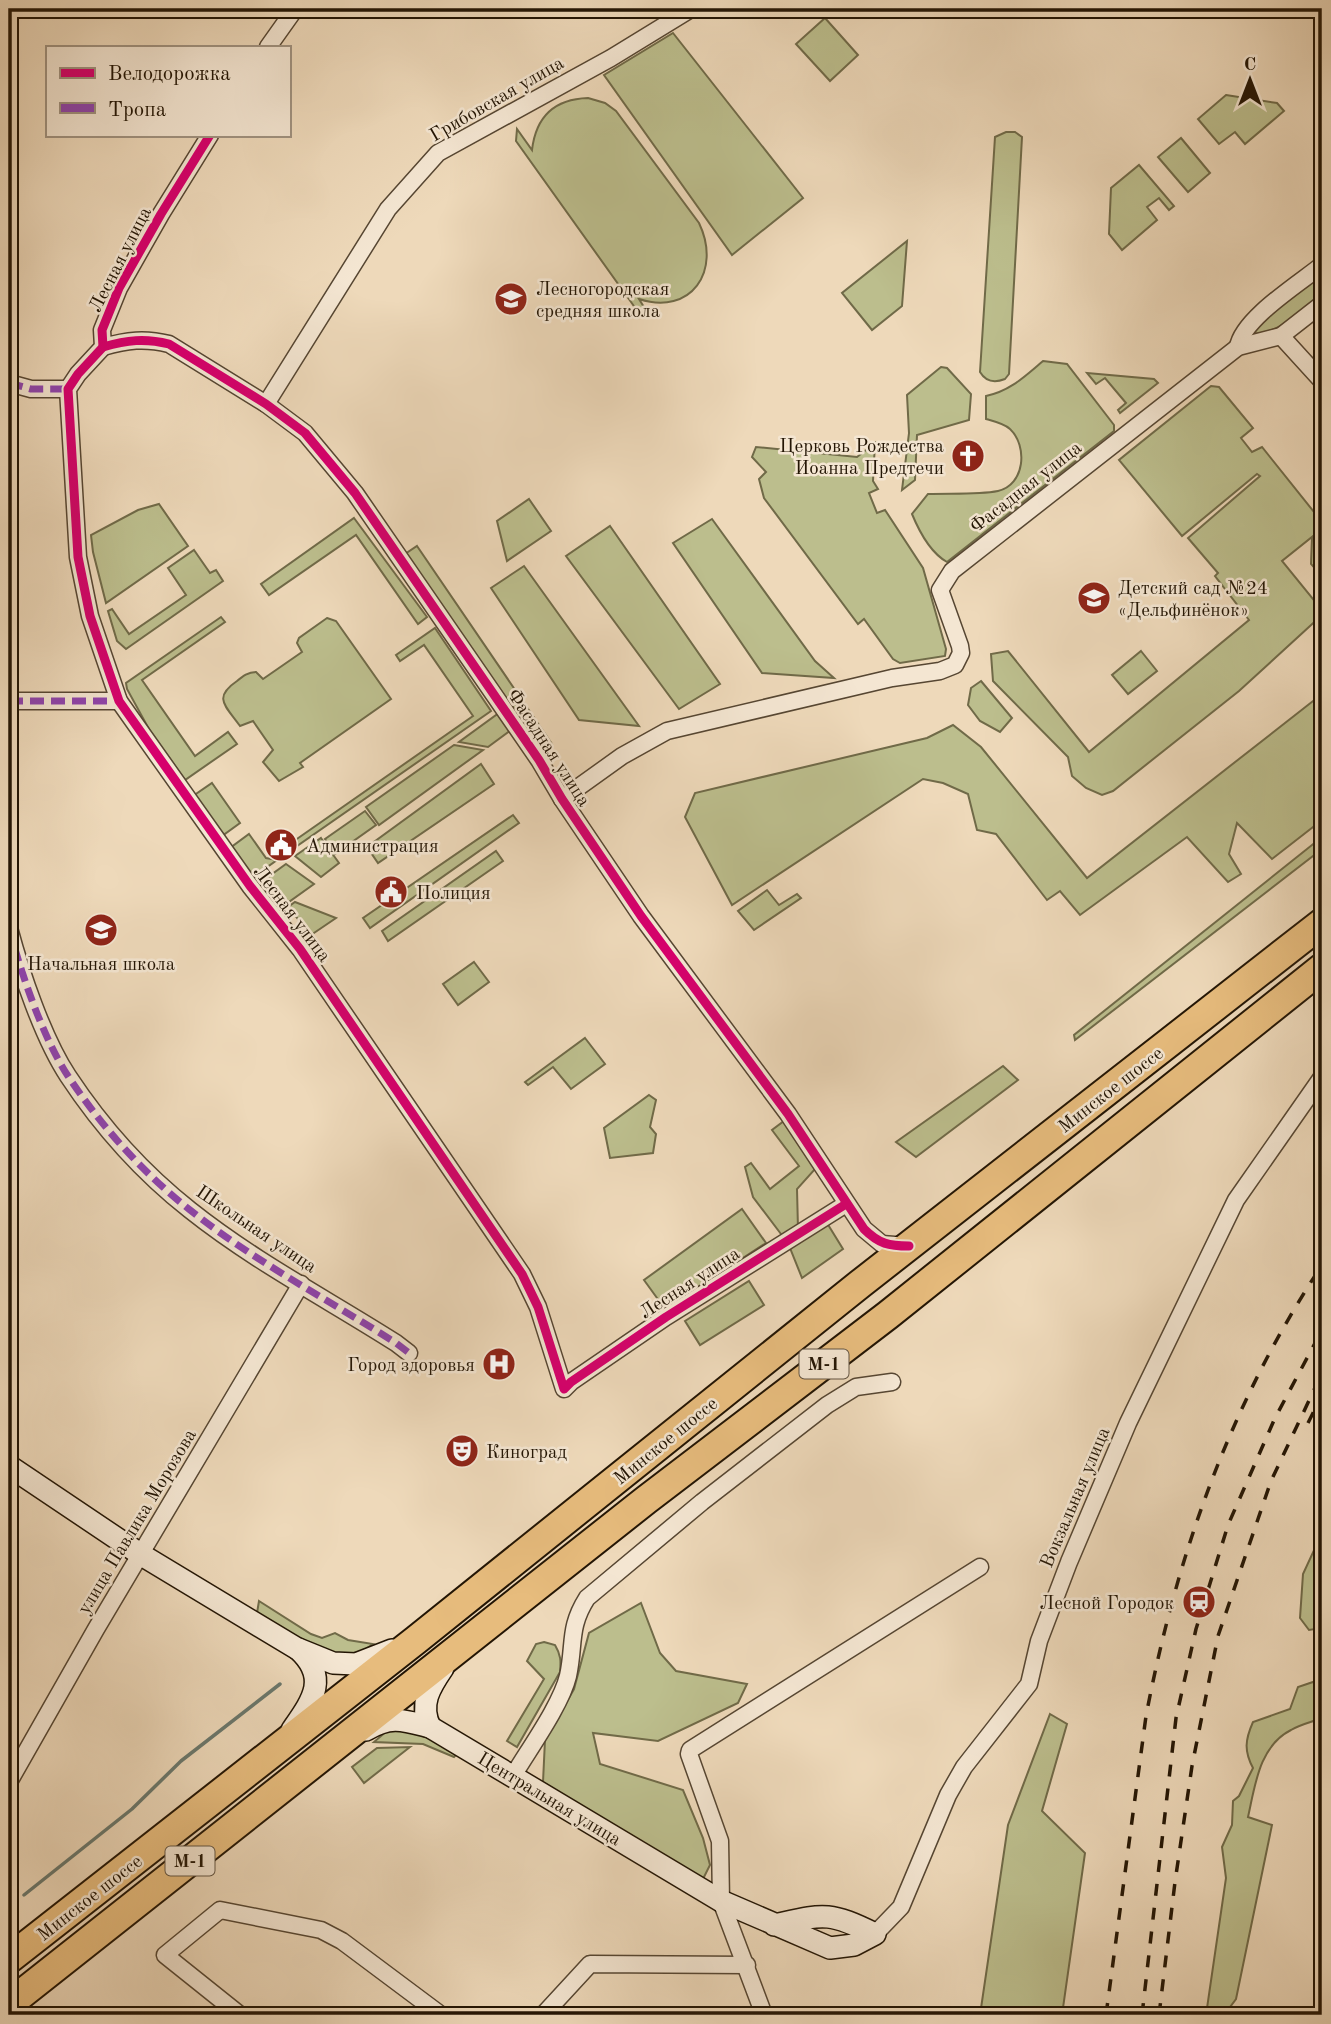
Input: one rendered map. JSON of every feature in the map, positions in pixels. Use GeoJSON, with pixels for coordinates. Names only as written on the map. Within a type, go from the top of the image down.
{"type":"FeatureCollection","features":[{"type":"Feature","properties":{"kind":"highway","name":"Минское шоссе"},"geometry":{"type":"LineString","coordinates":[[9,1959],[416,1640],[909,1245],[1322,923]]}},
{"type":"Feature","properties":{"kind":"highway","name":"Минское шоссе"},"geometry":{"type":"LineString","coordinates":[[12,2006],[462,1645],[888,1315],[1322,968]]}},
{"type":"Feature","properties":{"kind":"street"},"geometry":{"type":"LineString","coordinates":[[269,46],[295,9]]}},
{"type":"Feature","properties":{"kind":"street","name":"Грибовская улица"},"geometry":{"type":"LineString","coordinates":[[266,404],[388,209],[438,153],[611,58],[691,9]]}},
{"type":"Feature","properties":{"kind":"street","name":"Лесная улица"},"geometry":{"type":"LineString","coordinates":[[103,347],[102,330],[119,289],[209,136]]}},
{"type":"Feature","properties":{"kind":"street"},"geometry":{"type":"LineString","coordinates":[[1238,347],[1239,339],[1248,324],[1322,265]]}},
{"type":"Feature","properties":{"kind":"street"},"geometry":{"type":"LineString","coordinates":[[1322,304],[1281,336],[1322,381]]}},
{"type":"Feature","properties":{"kind":"street","name":"Фасадная улица"},"geometry":{"type":"LineString","coordinates":[[562,799],[622,756],[667,731],[955,665],[959,659],[960,646],[940,590],[952,571],[1238,347],[1281,336]]}},
{"type":"Feature","properties":{"kind":"street","name":"Фасадная улица"},"geometry":{"type":"LineString","coordinates":[[103,347],[127,340],[152,340],[169,344],[266,404],[305,433],[355,492],[669,956],[788,1114],[863,1230],[869,1242],[871,1256],[860,1284]]}},
{"type":"Feature","properties":{"kind":"street"},"geometry":{"type":"LineString","coordinates":[[9,383],[31,389],[68,389],[103,347]]}},
{"type":"Feature","properties":{"kind":"street","name":"Лесная улица"},"geometry":{"type":"LineString","coordinates":[[68,389],[78,556],[90,616],[118,701],[250,886],[300,949],[522,1274],[538,1307],[564,1389],[666,1317],[846,1204]]}},
{"type":"Feature","properties":{"kind":"street"},"geometry":{"type":"LineString","coordinates":[[9,701],[118,701]]}},
{"type":"Feature","properties":{"kind":"street","name":"Школьная улица"},"geometry":{"type":"LineString","coordinates":[[9,928],[16,956],[52,1046],[68,1076],[110,1131],[150,1174],[189,1209],[262,1261],[409,1353]]}},
{"type":"Feature","properties":{"kind":"street","name":"Вокзальная улица"},"geometry":{"type":"LineString","coordinates":[[875,1934],[901,1907],[948,1795],[964,1767],[1029,1684],[1039,1641],[1128,1423],[1236,1200],[1322,1077]]}},
{"type":"Feature","properties":{"kind":"street","name":"Фасадная улица"},"geometry":{"type":"LineString","coordinates":[[863,1230],[873,1239],[888,1246],[909,1245]]}},
{"type":"Feature","properties":{"kind":"street","name":"улица Павлика Морозова"},"geometry":{"type":"LineString","coordinates":[[9,1782],[140,1554],[301,1284]]}},
{"type":"Feature","properties":{"kind":"street"},"geometry":{"type":"LineString","coordinates":[[513,1776],[558,1700],[568,1676],[572,1630],[577,1613],[587,1598],[702,1502],[827,1405],[856,1387],[892,1382]]}},
{"type":"Feature","properties":{"kind":"street"},"geometry":{"type":"LineString","coordinates":[[9,1466],[140,1554],[306,1656],[314,1671],[317,1687],[307,1708],[283,1744]]}},
{"type":"Feature","properties":{"kind":"street"},"geometry":{"type":"LineString","coordinates":[[764,2015],[721,1901],[720,1841],[689,1754],[690,1750],[980,1567]]}},
{"type":"Feature","properties":{"kind":"street"},"geometry":{"type":"LineString","coordinates":[[296,1648],[333,1663],[356,1664],[416,1640]]}},
{"type":"Feature","properties":{"kind":"street"},"geometry":{"type":"LineString","coordinates":[[430,1727],[425,1706],[429,1689],[462,1645]]}},
{"type":"Feature","properties":{"kind":"street","name":"Центральная улица"},"geometry":{"type":"LineString","coordinates":[[322,1756],[379,1722],[398,1718],[430,1727],[721,1901],[830,1948],[854,1945],[875,1934]]}},
{"type":"Feature","properties":{"kind":"street"},"geometry":{"type":"LineString","coordinates":[[240,2015],[165,1955],[220,1910],[321,1930],[342,1941],[440,2015]]}},
{"type":"Feature","properties":{"kind":"street"},"geometry":{"type":"LineString","coordinates":[[774,1925],[829,1915],[875,1934]]}},
{"type":"Feature","properties":{"kind":"street"},"geometry":{"type":"LineString","coordinates":[[543,2015],[590,1964],[747,1965]]}},
{"type":"Feature","properties":{"kind":"green space"},"geometry":{"type":"Polygon","coordinates":[[[825,18],[858,55],[830,81],[796,44],[825,18]]]}},
{"type":"Feature","properties":{"kind":"green space"},"geometry":{"type":"Polygon","coordinates":[[[673,33],[803,198],[732,255],[604,75],[673,33]]]}},
{"type":"Feature","properties":{"kind":"green space"},"geometry":{"type":"Polygon","coordinates":[[[1226,95],[1277,103],[1284,111],[1245,144],[1235,132],[1219,144],[1198,119],[1226,95]]]}},
{"type":"Feature","properties":{"kind":"green space"},"geometry":{"type":"Polygon","coordinates":[[[588,98],[605,103],[616,111],[699,223],[705,241],[707,258],[704,273],[697,285],[687,295],[674,301],[657,303],[639,299],[647,312],[641,316],[516,141],[517,129],[532,150],[538,128],[549,112],[566,102],[588,98]]]}},
{"type":"Feature","properties":{"kind":"green space"},"geometry":{"type":"Polygon","coordinates":[[[1006,132],[1015,132],[1022,137],[1009,374],[1005,379],[994,381],[988,380],[980,372],[995,137],[1006,132]]]}},
{"type":"Feature","properties":{"kind":"green space"},"geometry":{"type":"Polygon","coordinates":[[[1181,138],[1210,173],[1188,192],[1158,157],[1181,138]]]}},
{"type":"Feature","properties":{"kind":"green space"},"geometry":{"type":"Polygon","coordinates":[[[1139,165],[1174,206],[1169,210],[1159,198],[1147,207],[1157,220],[1122,250],[1109,234],[1111,188],[1139,165]]]}},
{"type":"Feature","properties":{"kind":"green space"},"geometry":{"type":"Polygon","coordinates":[[[907,241],[902,306],[872,330],[842,293],[907,241]]]}},
{"type":"Feature","properties":{"kind":"green space"},"geometry":{"type":"Polygon","coordinates":[[[1322,274],[1322,296],[1270,331],[1253,333],[1263,320],[1322,274]]]}},
{"type":"Feature","properties":{"kind":"green space"},"geometry":{"type":"Polygon","coordinates":[[[1043,361],[1067,364],[1114,425],[1114,431],[947,562],[931,547],[912,514],[928,494],[998,491],[1014,481],[1021,464],[1020,445],[1008,427],[986,419],[986,396],[1010,387],[1043,361]]]}},
{"type":"Feature","properties":{"kind":"green space"},"geometry":{"type":"Polygon","coordinates":[[[941,367],[947,368],[971,394],[969,420],[917,435],[915,480],[902,490],[909,433],[907,395],[941,367]]]}},
{"type":"Feature","properties":{"kind":"green space"},"geometry":{"type":"Polygon","coordinates":[[[1087,373],[1154,379],[1158,383],[1120,413],[1118,410],[1126,403],[1105,378],[1096,384],[1087,373]]]}},
{"type":"Feature","properties":{"kind":"green space"},"geometry":{"type":"Polygon","coordinates":[[[1211,386],[1219,387],[1253,428],[1241,438],[1252,452],[1262,447],[1322,522],[1320,574],[1311,564],[1312,537],[1282,561],[1322,610],[1322,615],[1239,691],[1113,791],[1102,795],[1086,788],[1072,776],[1068,757],[993,681],[991,654],[1008,651],[1089,752],[1249,620],[1215,576],[1218,573],[1188,538],[1260,476],[1257,474],[1182,536],[1119,460],[1211,386]]]}},
{"type":"Feature","properties":{"kind":"green space"},"geometry":{"type":"Polygon","coordinates":[[[875,443],[873,481],[878,489],[869,493],[877,513],[885,510],[923,568],[946,649],[945,656],[900,663],[893,659],[864,619],[858,624],[764,498],[759,479],[766,472],[752,457],[756,447],[857,457],[875,443]]]}},
{"type":"Feature","properties":{"kind":"green space"},"geometry":{"type":"Polygon","coordinates":[[[529,499],[551,531],[507,561],[497,521],[529,499]]]}},
{"type":"Feature","properties":{"kind":"green space"},"geometry":{"type":"Polygon","coordinates":[[[159,504],[188,546],[106,603],[91,535],[138,510],[159,504]]]}},
{"type":"Feature","properties":{"kind":"green space"},"geometry":{"type":"Polygon","coordinates":[[[354,518],[427,617],[418,624],[356,535],[269,595],[261,584],[354,518]]]}},
{"type":"Feature","properties":{"kind":"green space"},"geometry":{"type":"Polygon","coordinates":[[[712,519],[815,661],[834,678],[762,673],[673,543],[712,519]]]}},
{"type":"Feature","properties":{"kind":"green space"},"geometry":{"type":"Polygon","coordinates":[[[610,526],[720,684],[679,709],[566,556],[610,526]]]}},
{"type":"Feature","properties":{"kind":"green space"},"geometry":{"type":"Polygon","coordinates":[[[417,546],[552,744],[541,752],[405,554],[417,546]]]}},
{"type":"Feature","properties":{"kind":"green space"},"geometry":{"type":"Polygon","coordinates":[[[194,550],[210,573],[216,570],[223,581],[126,649],[117,641],[108,611],[112,609],[129,634],[186,595],[168,568],[194,550]]]}},
{"type":"Feature","properties":{"kind":"green space"},"geometry":{"type":"Polygon","coordinates":[[[524,566],[639,726],[579,720],[491,588],[524,566]]]}},
{"type":"Feature","properties":{"kind":"green space"},"geometry":{"type":"Polygon","coordinates":[[[221,617],[225,622],[142,680],[195,756],[228,732],[237,744],[185,780],[150,731],[126,683],[221,617]]]}},
{"type":"Feature","properties":{"kind":"green space"},"geometry":{"type":"Polygon","coordinates":[[[327,618],[336,621],[391,699],[300,763],[303,767],[279,781],[263,762],[273,750],[253,721],[240,726],[226,707],[223,697],[229,687],[246,675],[256,672],[263,679],[302,652],[297,643],[299,638],[327,618]]]}},
{"type":"Feature","properties":{"kind":"green space"},"geometry":{"type":"Polygon","coordinates":[[[435,628],[491,711],[297,846],[294,841],[473,716],[424,645],[400,661],[396,655],[435,628]]]}},
{"type":"Feature","properties":{"kind":"green space"},"geometry":{"type":"Polygon","coordinates":[[[1141,651],[1157,671],[1128,694],[1112,675],[1141,651]]]}},
{"type":"Feature","properties":{"kind":"green space"},"geometry":{"type":"Polygon","coordinates":[[[981,681],[1012,718],[1000,732],[980,721],[968,705],[971,688],[981,681]]]}},
{"type":"Feature","properties":{"kind":"green space"},"geometry":{"type":"Polygon","coordinates":[[[1322,694],[1322,820],[1272,859],[1237,823],[1229,854],[1241,874],[1228,882],[1187,837],[1080,915],[1060,891],[1047,900],[996,834],[977,830],[968,794],[943,783],[923,779],[732,905],[685,817],[695,793],[927,738],[953,725],[981,747],[1087,878],[1322,694]]]}},
{"type":"Feature","properties":{"kind":"green space"},"geometry":{"type":"Polygon","coordinates":[[[503,710],[515,727],[488,747],[459,742],[503,710]]]}},
{"type":"Feature","properties":{"kind":"green space"},"geometry":{"type":"Polygon","coordinates":[[[454,745],[483,750],[379,825],[366,807],[454,745]]]}},
{"type":"Feature","properties":{"kind":"green space"},"geometry":{"type":"Polygon","coordinates":[[[481,764],[494,784],[378,863],[367,847],[481,764]]]}},
{"type":"Feature","properties":{"kind":"green space"},"geometry":{"type":"Polygon","coordinates":[[[212,783],[240,823],[222,836],[193,796],[212,783]]]}},
{"type":"Feature","properties":{"kind":"green space"},"geometry":{"type":"Polygon","coordinates":[[[365,811],[376,825],[335,854],[325,839],[365,811]]]}},
{"type":"Feature","properties":{"kind":"green space"},"geometry":{"type":"Polygon","coordinates":[[[513,815],[519,823],[370,928],[363,918],[513,815]]]}},
{"type":"Feature","properties":{"kind":"green space"},"geometry":{"type":"Polygon","coordinates":[[[249,834],[266,858],[277,860],[252,878],[230,848],[249,834]]]}},
{"type":"Feature","properties":{"kind":"green space"},"geometry":{"type":"Polygon","coordinates":[[[1322,837],[1322,849],[1075,1040],[1074,1035],[1322,837]]]}},
{"type":"Feature","properties":{"kind":"green space"},"geometry":{"type":"Polygon","coordinates":[[[321,838],[339,863],[321,877],[295,856],[321,838]]]}},
{"type":"Feature","properties":{"kind":"green space"},"geometry":{"type":"Polygon","coordinates":[[[496,851],[503,861],[388,941],[382,931],[496,851]]]}},
{"type":"Feature","properties":{"kind":"green space"},"geometry":{"type":"Polygon","coordinates":[[[286,864],[314,884],[286,904],[268,877],[286,864]]]}},
{"type":"Feature","properties":{"kind":"green space"},"geometry":{"type":"Polygon","coordinates":[[[767,890],[779,905],[797,894],[801,898],[754,930],[738,911],[767,890]]]}},
{"type":"Feature","properties":{"kind":"green space"},"geometry":{"type":"Polygon","coordinates":[[[295,902],[336,918],[311,935],[288,907],[295,902]]]}},
{"type":"Feature","properties":{"kind":"green space"},"geometry":{"type":"Polygon","coordinates":[[[474,962],[489,982],[458,1005],[443,984],[474,962]]]}},
{"type":"Feature","properties":{"kind":"green space"},"geometry":{"type":"Polygon","coordinates":[[[585,1038],[605,1064],[571,1089],[553,1067],[528,1085],[525,1082],[585,1038]]]}},
{"type":"Feature","properties":{"kind":"green space"},"geometry":{"type":"Polygon","coordinates":[[[1003,1066],[1018,1080],[916,1157],[896,1142],[1003,1066]]]}},
{"type":"Feature","properties":{"kind":"green space"},"geometry":{"type":"Polygon","coordinates":[[[649,1095],[656,1100],[650,1127],[656,1134],[653,1153],[610,1158],[604,1128],[649,1095]]]}},
{"type":"Feature","properties":{"kind":"green space"},"geometry":{"type":"Polygon","coordinates":[[[784,1121],[816,1168],[797,1189],[798,1229],[784,1238],[753,1197],[745,1167],[751,1163],[770,1189],[799,1166],[772,1130],[784,1121]]]}},
{"type":"Feature","properties":{"kind":"green space"},"geometry":{"type":"Polygon","coordinates":[[[742,1209],[766,1243],[665,1309],[644,1280],[742,1209]]]}},
{"type":"Feature","properties":{"kind":"green space"},"geometry":{"type":"Polygon","coordinates":[[[827,1223],[843,1249],[802,1278],[788,1243],[827,1223]]]}},
{"type":"Feature","properties":{"kind":"green space"},"geometry":{"type":"Polygon","coordinates":[[[749,1281],[764,1305],[700,1345],[685,1321],[749,1281]]]}},
{"type":"Feature","properties":{"kind":"green space"},"geometry":{"type":"Polygon","coordinates":[[[1322,1521],[1322,1628],[1309,1630],[1300,1618],[1303,1574],[1316,1546],[1322,1521]]]}},
{"type":"Feature","properties":{"kind":"green space"},"geometry":{"type":"Polygon","coordinates":[[[259,1601],[311,1634],[322,1638],[335,1633],[348,1640],[373,1644],[354,1657],[329,1657],[257,1613],[259,1601]]]}},
{"type":"Feature","properties":{"kind":"green space"},"geometry":{"type":"Polygon","coordinates":[[[641,1603],[660,1653],[676,1671],[747,1684],[738,1703],[658,1741],[593,1733],[600,1764],[683,1790],[703,1838],[710,1865],[702,1881],[543,1782],[545,1740],[574,1689],[589,1633],[641,1603]]]}},
{"type":"Feature","properties":{"kind":"green space"},"geometry":{"type":"Polygon","coordinates":[[[544,1642],[555,1645],[560,1658],[560,1672],[517,1747],[507,1741],[544,1679],[527,1661],[536,1644],[544,1642]]]}},
{"type":"Feature","properties":{"kind":"green space"},"geometry":{"type":"Polygon","coordinates":[[[1313,1682],[1322,1692],[1322,1718],[1299,1726],[1280,1737],[1265,1756],[1256,1780],[1248,1817],[1272,1825],[1236,1999],[1224,2015],[1206,2015],[1226,1878],[1222,1847],[1232,1825],[1233,1801],[1239,1796],[1253,1768],[1247,1751],[1248,1734],[1253,1722],[1290,1709],[1298,1687],[1313,1682]]]}},
{"type":"Feature","properties":{"kind":"green space"},"geometry":{"type":"Polygon","coordinates":[[[1050,1714],[1067,1724],[1042,1811],[1085,1853],[1062,2015],[980,2015],[1008,1825],[1050,1714]]]}},
{"type":"Feature","properties":{"kind":"green space"},"geometry":{"type":"Polygon","coordinates":[[[414,1729],[456,1755],[454,1757],[423,1744],[374,1742],[388,1730],[414,1729]]]}},
{"type":"Feature","properties":{"kind":"green space"},"geometry":{"type":"Polygon","coordinates":[[[410,1747],[364,1783],[352,1767],[377,1748],[410,1747]]]}},
{"type":"Feature","properties":{"kind":"waterway"},"geometry":{"type":"LineString","coordinates":[[24,1895],[132,1809],[181,1761],[280,1684]]}},
{"type":"Feature","properties":{"kind":"railway"},"geometry":{"type":"LineString","coordinates":[[1106,2015],[1146,1716],[1174,1597],[1191,1539],[1234,1426],[1260,1371],[1322,1265]]}},
{"type":"Feature","properties":{"kind":"railway"},"geometry":{"type":"LineString","coordinates":[[1142,2015],[1176,1718],[1196,1629],[1228,1525],[1275,1418],[1322,1330]]}},
{"type":"Feature","properties":{"kind":"railway"},"geometry":{"type":"LineString","coordinates":[[1159,2015],[1192,1766],[1218,1636],[1271,1481],[1322,1373]]}},
{"type":"Feature","properties":{"kind":"railway"},"geometry":{"type":"LineString","coordinates":[[1308,1423],[1322,1395]]}},
{"type":"Feature","properties":{"kind":"marked path"},"geometry":{"type":"LineString","coordinates":[[9,383],[31,389],[68,389],[68,393]]}},
{"type":"Feature","properties":{"kind":"marked path"},"geometry":{"type":"LineString","coordinates":[[9,701],[119,701],[117,696]]}},
{"type":"Feature","properties":{"kind":"marked path"},"geometry":{"type":"LineString","coordinates":[[9,928],[34,1005],[59,1061],[81,1095],[124,1148],[173,1196],[214,1229],[409,1353]]}},
{"type":"Feature","properties":{"kind":"cycle path"},"geometry":{"type":"LineString","coordinates":[[209,136],[119,288],[102,330],[103,347],[68,389],[78,557],[90,616],[119,701],[250,886],[300,949],[522,1274],[538,1307],[564,1389],[666,1317],[846,1204]]}},
{"type":"Feature","properties":{"kind":"cycle path"},"geometry":{"type":"LineString","coordinates":[[103,347],[136,341],[169,344],[266,404],[305,433],[355,493],[539,760],[641,916],[788,1114],[864,1229],[885,1243],[909,1246]]}},
{"type":"Feature","properties":{"kind":"place","name":"Лесногородская средняя школа"},"geometry":{"type":"Point","coordinates":[511,299]}},
{"type":"Feature","properties":{"kind":"place","name":"Церковь Рождества Иоанна Предтечи"},"geometry":{"type":"Point","coordinates":[968,456]}},
{"type":"Feature","properties":{"kind":"place","name":"Детский сад №24 «Дельфинёнок»"},"geometry":{"type":"Point","coordinates":[1094,598]}},
{"type":"Feature","properties":{"kind":"place","name":"Администрация"},"geometry":{"type":"Point","coordinates":[281,845]}},
{"type":"Feature","properties":{"kind":"place","name":"Полиция"},"geometry":{"type":"Point","coordinates":[391,892]}},
{"type":"Feature","properties":{"kind":"place","name":"Начальная школа"},"geometry":{"type":"Point","coordinates":[101,930]}},
{"type":"Feature","properties":{"kind":"place","name":"Город здоровья"},"geometry":{"type":"Point","coordinates":[499,1364]}},
{"type":"Feature","properties":{"kind":"place","name":"Киноград"},"geometry":{"type":"Point","coordinates":[462,1451]}},
{"type":"Feature","properties":{"kind":"place","name":"Лесной Городок"},"geometry":{"type":"Point","coordinates":[1199,1602]}}]}
